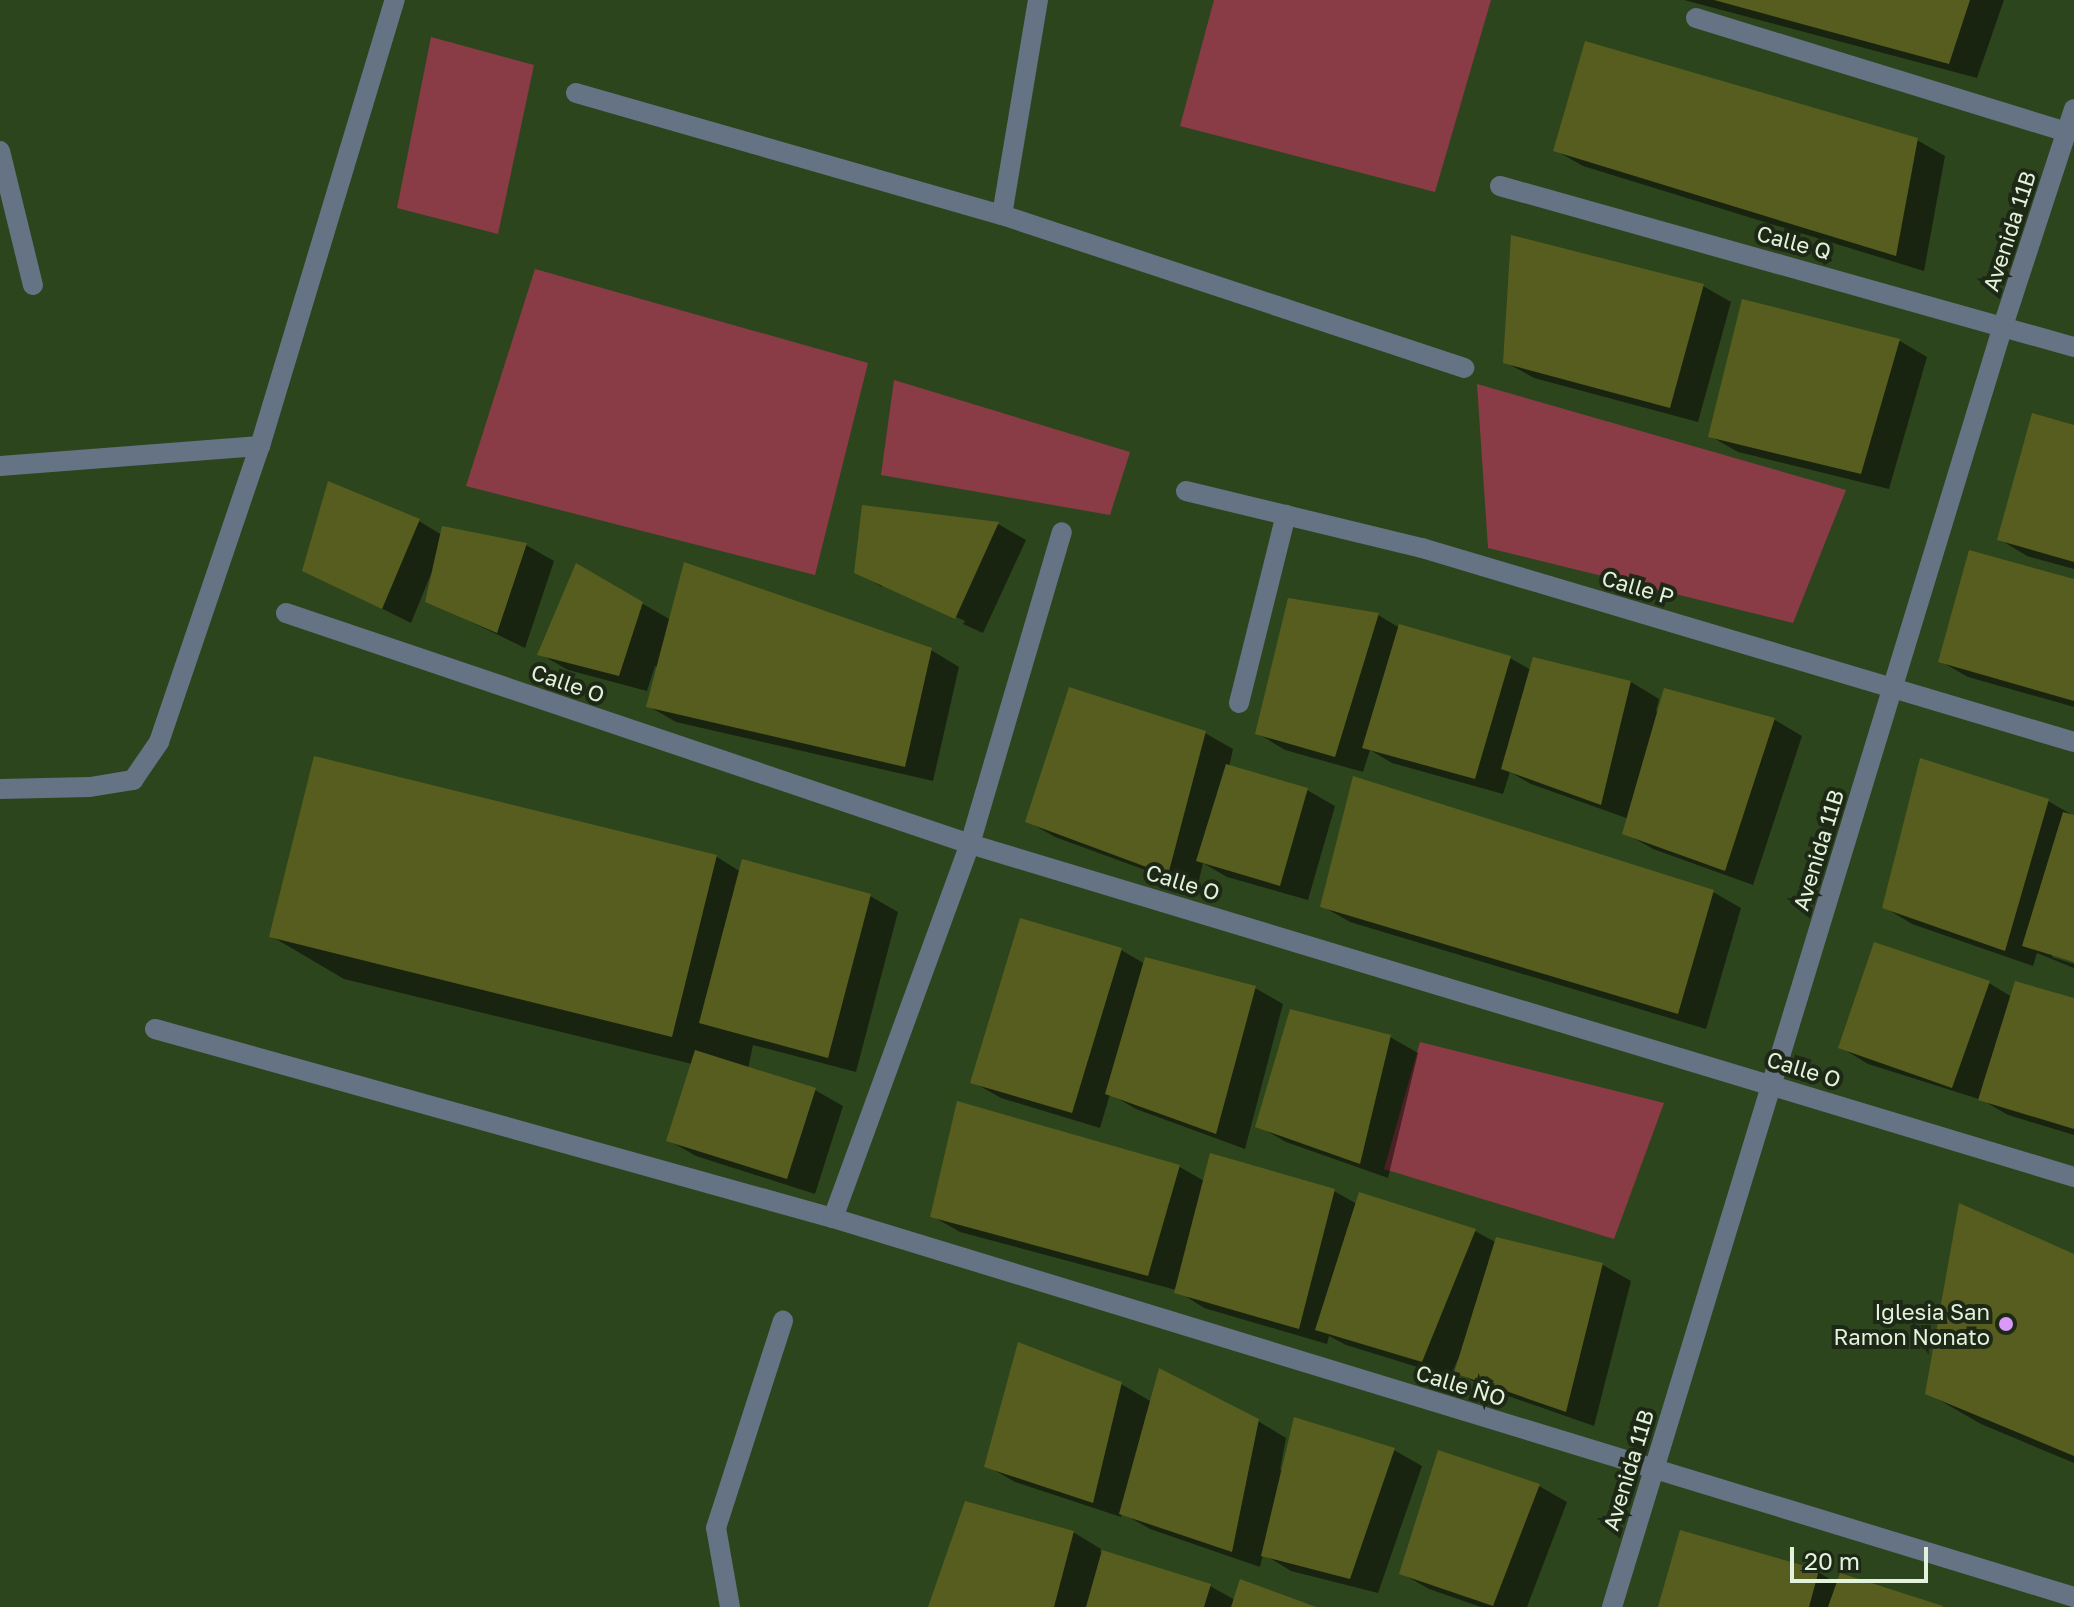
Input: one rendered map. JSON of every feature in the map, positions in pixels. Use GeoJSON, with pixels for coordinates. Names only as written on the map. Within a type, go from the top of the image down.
{"type":"FeatureCollection","features":[{"type":"Feature","properties":{"kind":"street"},"geometry":{"type":"LineString","coordinates":[[0,789],[90,787],[133,780],[159,742],[260,446],[395,0]]}},
{"type":"Feature","properties":{"kind":"street"},"geometry":{"type":"LineString","coordinates":[[1002,215],[1038,0]]}},
{"type":"Feature","properties":{"kind":"street"},"geometry":{"type":"LineString","coordinates":[[1696,18],[2066,132]]}},
{"type":"Feature","properties":{"kind":"street"},"geometry":{"type":"LineString","coordinates":[[576,93],[1002,215],[1464,368]]}},
{"type":"Feature","properties":{"kind":"street","name":"Avenida 11B"},"geometry":{"type":"LineString","coordinates":[[1612,1607],[2003,326],[2074,109]]}},
{"type":"Feature","properties":{"kind":"street"},"geometry":{"type":"LineString","coordinates":[[0,151],[33,285]]}},
{"type":"Feature","properties":{"kind":"street","name":"Calle Q"},"geometry":{"type":"LineString","coordinates":[[1500,186],[2074,347]]}},
{"type":"Feature","properties":{"kind":"street"},"geometry":{"type":"LineString","coordinates":[[0,466],[260,446]]}},
{"type":"Feature","properties":{"kind":"street","name":"Calle P"},"geometry":{"type":"LineString","coordinates":[[1186,491],[1422,548],[2074,742]]}},
{"type":"Feature","properties":{"kind":"street"},"geometry":{"type":"LineString","coordinates":[[1239,703],[1286,515]]}},
{"type":"Feature","properties":{"kind":"street"},"geometry":{"type":"LineString","coordinates":[[833,1218],[970,844],[1062,532]]}},
{"type":"Feature","properties":{"kind":"street","name":"Calle O"},"geometry":{"type":"LineString","coordinates":[[286,613],[970,844],[2074,1177]]}},
{"type":"Feature","properties":{"kind":"street","name":"Calle ÑO"},"geometry":{"type":"LineString","coordinates":[[155,1029],[833,1218],[2074,1597]]}},
{"type":"Feature","properties":{"kind":"street"},"geometry":{"type":"LineString","coordinates":[[729,1607],[716,1528],[783,1321]]}},
{"type":"Feature","properties":{"kind":"shaded area"},"geometry":{"type":"Polygon","coordinates":[[[1214,0],[1491,0],[1435,192],[1180,126],[1214,0]]]}},
{"type":"Feature","properties":{"kind":"shaded area"},"geometry":{"type":"Polygon","coordinates":[[[431,37],[534,65],[498,234],[397,208],[431,37]]]}},
{"type":"Feature","properties":{"kind":"shaded area"},"geometry":{"type":"Polygon","coordinates":[[[535,269],[868,363],[815,575],[466,486],[535,269]]]}},
{"type":"Feature","properties":{"kind":"shaded area"},"geometry":{"type":"Polygon","coordinates":[[[894,380],[1130,452],[1110,515],[881,475],[894,380]]]}},
{"type":"Feature","properties":{"kind":"shaded area"},"geometry":{"type":"Polygon","coordinates":[[[1477,384],[1846,490],[1793,623],[1488,548],[1477,384]]]}},
{"type":"Feature","properties":{"kind":"shaded area"},"geometry":{"type":"Polygon","coordinates":[[[1420,1042],[1664,1103],[1614,1239],[1384,1169],[1420,1042]]]}},
{"type":"Feature","properties":{"kind":"building"},"geometry":{"type":"Polygon","coordinates":[[[1714,0],[1970,0],[1949,64],[1714,0]]]}},
{"type":"Feature","properties":{"kind":"building"},"geometry":{"type":"Polygon","coordinates":[[[1585,41],[1918,138],[1896,256],[1553,151],[1585,41]]]}},
{"type":"Feature","properties":{"kind":"building"},"geometry":{"type":"Polygon","coordinates":[[[1511,235],[1704,284],[1670,408],[1503,363],[1511,235]]]}},
{"type":"Feature","properties":{"kind":"building"},"geometry":{"type":"Polygon","coordinates":[[[1742,299],[1900,339],[1861,474],[1708,437],[1742,299]]]}},
{"type":"Feature","properties":{"kind":"building"},"geometry":{"type":"Polygon","coordinates":[[[2032,413],[2074,425],[2074,562],[1997,540],[2032,413]]]}},
{"type":"Feature","properties":{"kind":"building"},"geometry":{"type":"Polygon","coordinates":[[[328,481],[420,519],[382,609],[302,571],[328,481]]]}},
{"type":"Feature","properties":{"kind":"building"},"geometry":{"type":"Polygon","coordinates":[[[862,505],[999,522],[955,619],[854,573],[862,505]]]}},
{"type":"Feature","properties":{"kind":"building"},"geometry":{"type":"Polygon","coordinates":[[[442,526],[527,543],[497,633],[425,602],[442,526]]]}},
{"type":"Feature","properties":{"kind":"building"},"geometry":{"type":"Polygon","coordinates":[[[1969,550],[2074,579],[2074,701],[1938,662],[1969,550]]]}},
{"type":"Feature","properties":{"kind":"building"},"geometry":{"type":"Polygon","coordinates":[[[684,562],[932,648],[905,767],[646,707],[684,562]]]}},
{"type":"Feature","properties":{"kind":"building"},"geometry":{"type":"Polygon","coordinates":[[[576,563],[643,602],[619,676],[537,655],[576,563]]]}},
{"type":"Feature","properties":{"kind":"building"},"geometry":{"type":"Polygon","coordinates":[[[1288,598],[1379,613],[1335,757],[1255,734],[1288,598]]]}},
{"type":"Feature","properties":{"kind":"building"},"geometry":{"type":"Polygon","coordinates":[[[1399,624],[1511,656],[1475,779],[1362,748],[1399,624]]]}},
{"type":"Feature","properties":{"kind":"building"},"geometry":{"type":"Polygon","coordinates":[[[1533,657],[1631,681],[1601,805],[1501,769],[1533,657]]]}},
{"type":"Feature","properties":{"kind":"building"},"geometry":{"type":"Polygon","coordinates":[[[1069,687],[1206,731],[1168,875],[1025,822],[1069,687]]]}},
{"type":"Feature","properties":{"kind":"building"},"geometry":{"type":"Polygon","coordinates":[[[1664,688],[1775,718],[1725,871],[1622,834],[1664,688]]]}},
{"type":"Feature","properties":{"kind":"building"},"geometry":{"type":"Polygon","coordinates":[[[314,756],[717,855],[672,1037],[269,937],[314,756]]]}},
{"type":"Feature","properties":{"kind":"building"},"geometry":{"type":"Polygon","coordinates":[[[1920,758],[2049,799],[2005,951],[1882,908],[1920,758]]]}},
{"type":"Feature","properties":{"kind":"building"},"geometry":{"type":"Polygon","coordinates":[[[1226,764],[1308,788],[1280,886],[1196,861],[1226,764]]]}},
{"type":"Feature","properties":{"kind":"building"},"geometry":{"type":"Polygon","coordinates":[[[1353,776],[1714,890],[1678,1014],[1320,907],[1353,776]]]}},
{"type":"Feature","properties":{"kind":"building"},"geometry":{"type":"Polygon","coordinates":[[[2063,812],[2074,815],[2074,962],[2022,946],[2063,812]]]}},
{"type":"Feature","properties":{"kind":"building"},"geometry":{"type":"Polygon","coordinates":[[[742,859],[871,894],[828,1058],[699,1023],[742,859]]]}},
{"type":"Feature","properties":{"kind":"building"},"geometry":{"type":"Polygon","coordinates":[[[1020,918],[1122,948],[1072,1113],[970,1083],[1020,918]]]}},
{"type":"Feature","properties":{"kind":"building"},"geometry":{"type":"Polygon","coordinates":[[[1874,942],[1990,981],[1952,1088],[1838,1048],[1874,942]]]}},
{"type":"Feature","properties":{"kind":"building"},"geometry":{"type":"Polygon","coordinates":[[[1145,957],[1256,986],[1216,1134],[1105,1094],[1145,957]]]}},
{"type":"Feature","properties":{"kind":"building"},"geometry":{"type":"Polygon","coordinates":[[[2015,981],[2074,998],[2074,1129],[1978,1100],[2015,981]]]}},
{"type":"Feature","properties":{"kind":"building"},"geometry":{"type":"Polygon","coordinates":[[[1290,1009],[1391,1035],[1360,1164],[1255,1127],[1290,1009]]]}},
{"type":"Feature","properties":{"kind":"building"},"geometry":{"type":"Polygon","coordinates":[[[695,1050],[816,1088],[787,1179],[666,1141],[695,1050]]]}},
{"type":"Feature","properties":{"kind":"building"},"geometry":{"type":"Polygon","coordinates":[[[957,1101],[1180,1165],[1148,1276],[930,1217],[957,1101]]]}},
{"type":"Feature","properties":{"kind":"building"},"geometry":{"type":"Polygon","coordinates":[[[1210,1153],[1335,1189],[1299,1329],[1174,1293],[1210,1153]]]}},
{"type":"Feature","properties":{"kind":"building"},"geometry":{"type":"Polygon","coordinates":[[[1359,1192],[1476,1229],[1422,1362],[1315,1330],[1359,1192]]]}},
{"type":"Feature","properties":{"kind":"building","name":"Iglesia San Ramon Nonato"},"geometry":{"type":"Polygon","coordinates":[[[1959,1203],[2074,1254],[2074,1456],[1925,1394],[1959,1203]]]}},
{"type":"Feature","properties":{"kind":"building"},"geometry":{"type":"Polygon","coordinates":[[[1496,1237],[1603,1263],[1566,1412],[1454,1373],[1496,1237]]]}},
{"type":"Feature","properties":{"kind":"building"},"geometry":{"type":"Polygon","coordinates":[[[1018,1342],[1122,1382],[1093,1503],[984,1467],[1018,1342]]]}},
{"type":"Feature","properties":{"kind":"building"},"geometry":{"type":"Polygon","coordinates":[[[1159,1368],[1259,1419],[1232,1552],[1119,1514],[1159,1368]]]}},
{"type":"Feature","properties":{"kind":"building"},"geometry":{"type":"Polygon","coordinates":[[[1294,1417],[1395,1448],[1350,1579],[1261,1556],[1294,1417]]]}},
{"type":"Feature","properties":{"kind":"building"},"geometry":{"type":"Polygon","coordinates":[[[1438,1450],[1540,1484],[1493,1606],[1399,1574],[1438,1450]]]}},
{"type":"Feature","properties":{"kind":"building"},"geometry":{"type":"Polygon","coordinates":[[[965,1501],[1074,1531],[1054,1607],[928,1607],[965,1501]]]}},
{"type":"Feature","properties":{"kind":"building"},"geometry":{"type":"Polygon","coordinates":[[[1680,1530],[1819,1570],[1809,1607],[1658,1607],[1680,1530]]]}},
{"type":"Feature","properties":{"kind":"building"},"geometry":{"type":"Polygon","coordinates":[[[1102,1550],[1211,1584],[1204,1607],[1086,1607],[1102,1550]]]}},
{"type":"Feature","properties":{"kind":"building"},"geometry":{"type":"Polygon","coordinates":[[[1840,1573],[1943,1606],[1943,1607],[1828,1607],[1840,1573]]]}},
{"type":"Feature","properties":{"kind":"building"},"geometry":{"type":"Polygon","coordinates":[[[1240,1579],[1316,1607],[1231,1607],[1240,1579]]]}},
{"type":"Feature","properties":{"kind":"place","name":"Iglesia San Ramon Nonato"},"geometry":{"type":"Point","coordinates":[2006,1324]}}]}
